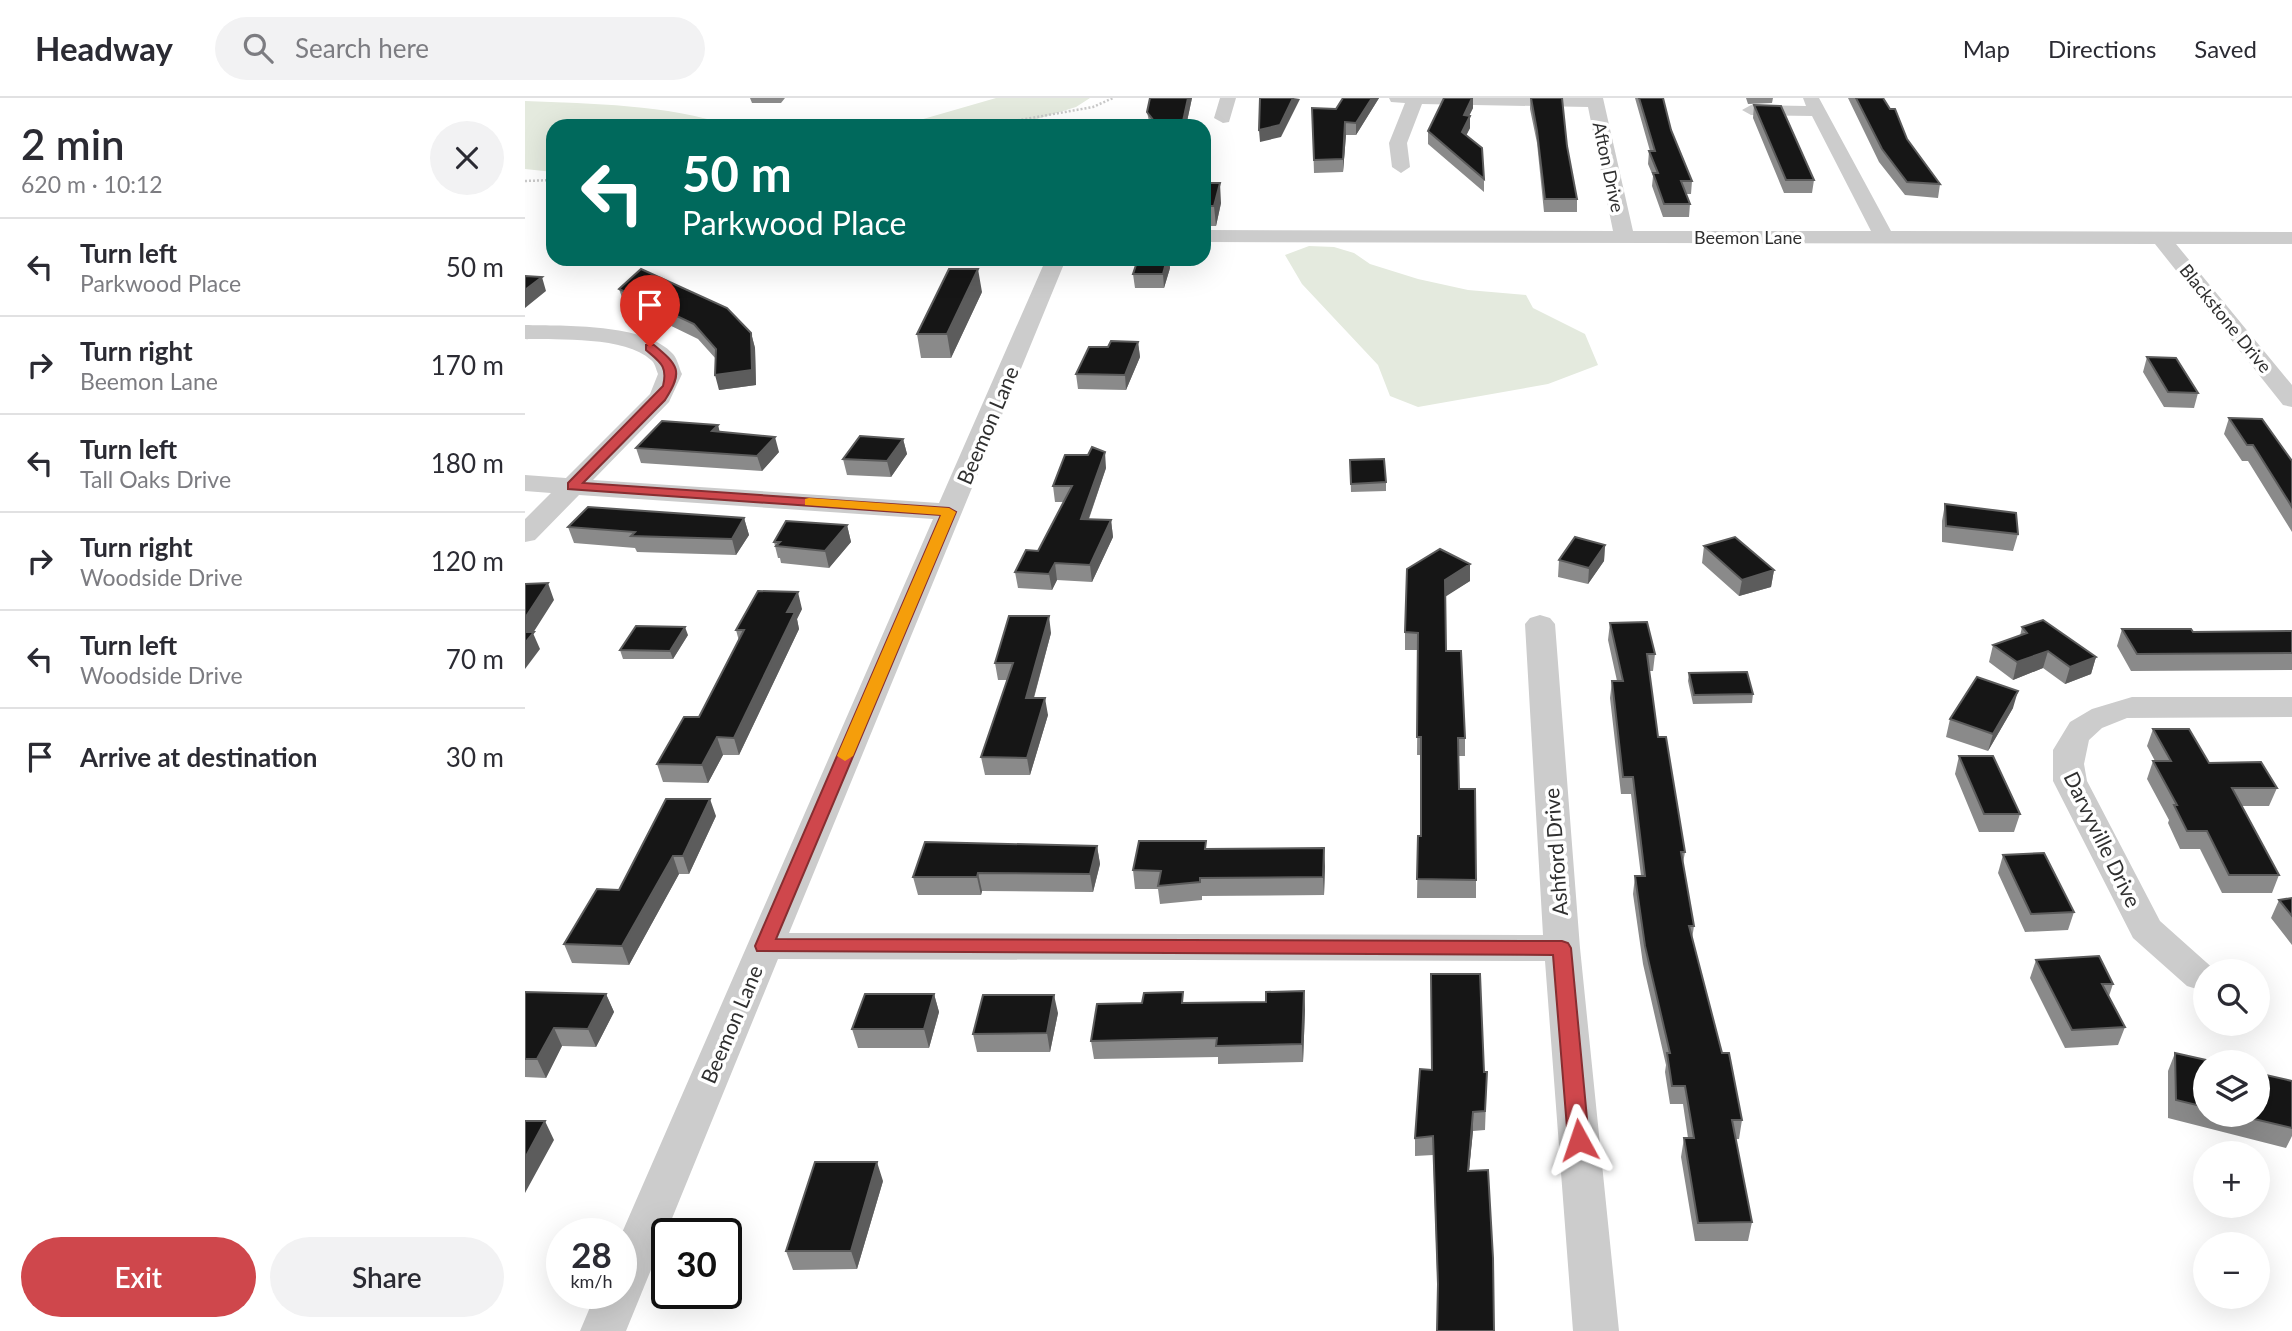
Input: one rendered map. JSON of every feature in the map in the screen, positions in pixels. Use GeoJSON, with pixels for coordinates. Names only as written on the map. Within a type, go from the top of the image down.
{"type":"FeatureCollection","features":[{"type":"Feature","properties":{"kind":"street"},"geometry":{"type":"LineString","coordinates":[[1223,118],[1229,98]]}},
{"type":"Feature","properties":{"kind":"street"},"geometry":{"type":"LineString","coordinates":[[1401,167],[1398,143],[1406,99],[1596,100]]}},
{"type":"Feature","properties":{"kind":"street","name":"Afton Drive"},"geometry":{"type":"LineString","coordinates":[[1596,100],[1623,236]]}},
{"type":"Feature","properties":{"kind":"street"},"geometry":{"type":"LineString","coordinates":[[1751,110],[1814,104],[1884,237]]}},
{"type":"Feature","properties":{"kind":"street","name":"Beemon Lane"},"geometry":{"type":"LineString","coordinates":[[1211,236],[2292,238]]}},
{"type":"Feature","properties":{"kind":"street","name":"Blackstone Drive"},"geometry":{"type":"LineString","coordinates":[[2160,237],[2292,400]]}},
{"type":"Feature","properties":{"kind":"street","name":"Beemon Lane"},"geometry":{"type":"LineString","coordinates":[[637,1249],[1053,266]]}},
{"type":"Feature","properties":{"kind":"street"},"geometry":{"type":"LineString","coordinates":[[525,332],[635,342],[650,347],[669,363],[672,373],[669,386],[661,397],[525,534]]}},
{"type":"Feature","properties":{"kind":"street"},"geometry":{"type":"LineString","coordinates":[[525,483],[949,512]]}},
{"type":"Feature","properties":{"kind":"street","name":"Ashford Drive"},"geometry":{"type":"LineString","coordinates":[[1540,624],[1562,948],[1596,1331]]}},
{"type":"Feature","properties":{"kind":"street","name":"Darvyville Drive"},"geometry":{"type":"LineString","coordinates":[[2193,970],[2146,929],[2070,781],[2066,763],[2068,748],[2076,734],[2088,723],[2100,716],[2124,709],[2148,706],[2292,707]]}},
{"type":"Feature","properties":{"kind":"street"},"geometry":{"type":"LineString","coordinates":[[764,946],[1562,948]]}},
{"type":"Feature","properties":{"kind":"street"},"geometry":{"type":"LineString","coordinates":[[603,1331],[612,1309]]}},
{"type":"Feature","properties":{"kind":"path"},"geometry":{"type":"LineString","coordinates":[[1025,119],[1093,107],[1113,98]]}},
{"type":"Feature","properties":{"kind":"path"},"geometry":{"type":"LineString","coordinates":[[525,181],[546,180]]}},
{"type":"Feature","properties":{"kind":"shaded area"},"geometry":{"type":"Polygon","coordinates":[[[996,98],[1090,98],[1076,107],[1037,119],[923,119],[996,98]]]}},
{"type":"Feature","properties":{"kind":"shaded area"},"geometry":{"type":"Polygon","coordinates":[[[525,101],[655,109],[706,119],[546,119],[546,171],[525,169],[525,101]]]}},
{"type":"Feature","properties":{"kind":"shaded area"},"geometry":{"type":"Polygon","coordinates":[[[1309,246],[1334,247],[1354,253],[1370,264],[1418,279],[1468,290],[1526,295],[1533,308],[1585,334],[1598,365],[1548,384],[1418,407],[1390,396],[1378,365],[1302,284],[1285,255],[1309,246]]]}},
{"type":"Feature","properties":{"kind":"building"},"geometry":{"type":"Polygon","coordinates":[[[1150,98],[1188,98],[1184,119],[1152,119],[1147,112],[1150,98]]]}},
{"type":"Feature","properties":{"kind":"building"},"geometry":{"type":"Polygon","coordinates":[[[1260,98],[1293,98],[1280,125],[1259,130],[1260,98]]]}},
{"type":"Feature","properties":{"kind":"building"},"geometry":{"type":"Polygon","coordinates":[[[1343,98],[1372,98],[1356,123],[1345,122],[1343,159],[1314,160],[1312,108],[1336,109],[1343,98]]]}},
{"type":"Feature","properties":{"kind":"building"},"geometry":{"type":"Polygon","coordinates":[[[1444,98],[1472,98],[1464,115],[1470,116],[1462,132],[1482,148],[1484,179],[1428,131],[1444,98]]]}},
{"type":"Feature","properties":{"kind":"building"},"geometry":{"type":"Polygon","coordinates":[[[1531,98],[1562,98],[1567,146],[1577,199],[1545,199],[1531,98]]]}},
{"type":"Feature","properties":{"kind":"building"},"geometry":{"type":"Polygon","coordinates":[[[1639,98],[1663,98],[1671,130],[1692,181],[1681,181],[1690,204],[1664,204],[1653,173],[1658,173],[1649,151],[1655,151],[1639,98]]]}},
{"type":"Feature","properties":{"kind":"building"},"geometry":{"type":"Polygon","coordinates":[[[1856,98],[1883,98],[1890,109],[1895,109],[1907,139],[1940,184],[1907,182],[1882,149],[1856,98]]]}},
{"type":"Feature","properties":{"kind":"building"},"geometry":{"type":"Polygon","coordinates":[[[1754,105],[1781,106],[1814,180],[1786,180],[1754,105]]]}},
{"type":"Feature","properties":{"kind":"building"},"geometry":{"type":"Polygon","coordinates":[[[1211,183],[1220,183],[1214,206],[1211,206],[1211,183]]]}},
{"type":"Feature","properties":{"kind":"building"},"geometry":{"type":"Polygon","coordinates":[[[1136,266],[1165,266],[1163,274],[1133,274],[1136,266]]]}},
{"type":"Feature","properties":{"kind":"building"},"geometry":{"type":"Polygon","coordinates":[[[641,269],[727,308],[751,333],[752,370],[715,375],[716,349],[694,324],[619,289],[641,269]]]}},
{"type":"Feature","properties":{"kind":"building"},"geometry":{"type":"Polygon","coordinates":[[[949,269],[978,269],[947,334],[917,334],[949,269]]]}},
{"type":"Feature","properties":{"kind":"building"},"geometry":{"type":"Polygon","coordinates":[[[525,276],[542,277],[525,290],[525,276]]]}},
{"type":"Feature","properties":{"kind":"building"},"geometry":{"type":"Polygon","coordinates":[[[1111,341],[1138,342],[1125,375],[1076,374],[1089,347],[1108,347],[1111,341]]]}},
{"type":"Feature","properties":{"kind":"building"},"geometry":{"type":"Polygon","coordinates":[[[2147,357],[2176,358],[2198,393],[2168,392],[2147,357]]]}},
{"type":"Feature","properties":{"kind":"building"},"geometry":{"type":"Polygon","coordinates":[[[2229,418],[2262,419],[2292,461],[2292,507],[2253,445],[2247,445],[2229,418]]]}},
{"type":"Feature","properties":{"kind":"building"},"geometry":{"type":"Polygon","coordinates":[[[662,421],[718,425],[712,431],[775,437],[757,456],[636,448],[662,421]]]}},
{"type":"Feature","properties":{"kind":"building"},"geometry":{"type":"Polygon","coordinates":[[[860,436],[903,439],[887,461],[843,459],[860,436]]]}},
{"type":"Feature","properties":{"kind":"building"},"geometry":{"type":"Polygon","coordinates":[[[1092,447],[1105,452],[1081,519],[1111,520],[1090,565],[1055,563],[1049,574],[1015,572],[1026,550],[1038,551],[1072,486],[1053,486],[1065,455],[1088,455],[1092,447]]]}},
{"type":"Feature","properties":{"kind":"building"},"geometry":{"type":"Polygon","coordinates":[[[1384,459],[1386,482],[1351,484],[1350,460],[1384,459]]]}},
{"type":"Feature","properties":{"kind":"building"},"geometry":{"type":"Polygon","coordinates":[[[1945,504],[2016,513],[2018,534],[1946,526],[1945,504]]]}},
{"type":"Feature","properties":{"kind":"building"},"geometry":{"type":"Polygon","coordinates":[[[588,507],[744,518],[732,539],[631,536],[635,532],[568,527],[588,507]]]}},
{"type":"Feature","properties":{"kind":"building"},"geometry":{"type":"Polygon","coordinates":[[[786,521],[847,525],[825,551],[776,546],[780,542],[774,542],[786,521]]]}},
{"type":"Feature","properties":{"kind":"building"},"geometry":{"type":"Polygon","coordinates":[[[1575,537],[1605,545],[1589,568],[1559,560],[1575,537]]]}},
{"type":"Feature","properties":{"kind":"building"},"geometry":{"type":"Polygon","coordinates":[[[1735,537],[1774,570],[1742,580],[1704,546],[1735,537]]]}},
{"type":"Feature","properties":{"kind":"building"},"geometry":{"type":"Polygon","coordinates":[[[1440,549],[1470,564],[1445,580],[1446,651],[1461,651],[1465,738],[1458,738],[1459,789],[1475,789],[1476,880],[1417,879],[1418,836],[1421,836],[1421,737],[1417,737],[1418,633],[1405,632],[1407,569],[1440,549]]]}},
{"type":"Feature","properties":{"kind":"building"},"geometry":{"type":"Polygon","coordinates":[[[548,583],[525,618],[525,584],[548,583]]]}},
{"type":"Feature","properties":{"kind":"building"},"geometry":{"type":"Polygon","coordinates":[[[758,591],[798,592],[787,612],[795,612],[734,738],[717,737],[702,765],[657,764],[684,717],[699,717],[744,630],[736,630],[758,591]]]}},
{"type":"Feature","properties":{"kind":"building"},"geometry":{"type":"Polygon","coordinates":[[[1009,616],[1049,616],[1026,698],[1045,698],[1027,758],[981,757],[1013,663],[995,663],[1009,616]]]}},
{"type":"Feature","properties":{"kind":"building"},"geometry":{"type":"Polygon","coordinates":[[[2043,620],[2096,657],[2070,667],[2048,651],[2017,662],[1993,645],[2027,633],[2022,627],[2043,620]]]}},
{"type":"Feature","properties":{"kind":"building"},"geometry":{"type":"Polygon","coordinates":[[[1647,622],[1655,654],[1647,654],[1658,737],[1666,737],[1685,852],[1681,852],[1694,926],[1689,926],[1722,1053],[1729,1053],[1742,1120],[1732,1120],[1752,1222],[1698,1223],[1684,1138],[1694,1138],[1685,1086],[1672,1086],[1667,1053],[1670,1053],[1645,946],[1635,876],[1645,876],[1633,777],[1623,777],[1612,681],[1623,681],[1610,623],[1647,622]]]}},
{"type":"Feature","properties":{"kind":"building"},"geometry":{"type":"Polygon","coordinates":[[[636,626],[685,627],[670,651],[620,650],[636,626]]]}},
{"type":"Feature","properties":{"kind":"building"},"geometry":{"type":"Polygon","coordinates":[[[2122,629],[2191,629],[2193,632],[2292,631],[2292,653],[2137,654],[2122,629]]]}},
{"type":"Feature","properties":{"kind":"building"},"geometry":{"type":"Polygon","coordinates":[[[525,632],[534,632],[525,643],[525,632]]]}},
{"type":"Feature","properties":{"kind":"building"},"geometry":{"type":"Polygon","coordinates":[[[1747,672],[1753,694],[1694,695],[1689,673],[1747,672]]]}},
{"type":"Feature","properties":{"kind":"building"},"geometry":{"type":"Polygon","coordinates":[[[1977,677],[2018,691],[1993,734],[1950,719],[1977,677]]]}},
{"type":"Feature","properties":{"kind":"building"},"geometry":{"type":"Polygon","coordinates":[[[2153,729],[2189,729],[2209,763],[2261,762],[2277,788],[2232,788],[2279,875],[2229,875],[2207,831],[2187,831],[2174,805],[2177,805],[2153,761],[2171,761],[2153,729]]]}},
{"type":"Feature","properties":{"kind":"building"},"geometry":{"type":"Polygon","coordinates":[[[1959,756],[1993,756],[2020,814],[1984,814],[1959,756]]]}},
{"type":"Feature","properties":{"kind":"building"},"geometry":{"type":"Polygon","coordinates":[[[666,799],[710,799],[683,856],[673,856],[622,946],[564,944],[597,889],[619,890],[666,799]]]}},
{"type":"Feature","properties":{"kind":"building"},"geometry":{"type":"Polygon","coordinates":[[[1139,841],[1206,841],[1205,849],[1324,848],[1323,877],[1200,878],[1200,882],[1158,886],[1161,871],[1133,870],[1139,841]]]}},
{"type":"Feature","properties":{"kind":"building"},"geometry":{"type":"Polygon","coordinates":[[[925,842],[1097,846],[1090,874],[978,873],[977,877],[913,877],[925,842]]]}},
{"type":"Feature","properties":{"kind":"building"},"geometry":{"type":"Polygon","coordinates":[[[2044,853],[2074,912],[2031,914],[2003,855],[2044,853]]]}},
{"type":"Feature","properties":{"kind":"building"},"geometry":{"type":"Polygon","coordinates":[[[2292,898],[2292,916],[2279,900],[2292,898]]]}},
{"type":"Feature","properties":{"kind":"building"},"geometry":{"type":"Polygon","coordinates":[[[2099,956],[2113,984],[2102,984],[2125,1027],[2072,1030],[2036,960],[2099,956]]]}},
{"type":"Feature","properties":{"kind":"building"},"geometry":{"type":"Polygon","coordinates":[[[1431,974],[1480,974],[1484,1072],[1487,1072],[1485,1111],[1473,1112],[1468,1171],[1488,1170],[1494,1331],[1437,1331],[1433,1136],[1415,1138],[1420,1069],[1432,1070],[1431,974]]]}},
{"type":"Feature","properties":{"kind":"building"},"geometry":{"type":"Polygon","coordinates":[[[1304,991],[1302,1044],[1216,1046],[1217,1038],[1091,1041],[1097,1004],[1142,1003],[1144,993],[1183,992],[1182,1003],[1266,1002],[1266,992],[1304,991]]]}},
{"type":"Feature","properties":{"kind":"building"},"geometry":{"type":"Polygon","coordinates":[[[525,992],[606,994],[588,1029],[554,1028],[537,1059],[525,1059],[525,992]]]}},
{"type":"Feature","properties":{"kind":"building"},"geometry":{"type":"Polygon","coordinates":[[[865,994],[934,994],[924,1029],[852,1029],[865,994]]]}},
{"type":"Feature","properties":{"kind":"building"},"geometry":{"type":"Polygon","coordinates":[[[983,995],[1054,995],[1047,1033],[973,1034],[983,995]]]}},
{"type":"Feature","properties":{"kind":"building"},"geometry":{"type":"Polygon","coordinates":[[[2175,1053],[2193,1057],[2193,1104],[2176,1100],[2175,1053]]]}},
{"type":"Feature","properties":{"kind":"building"},"geometry":{"type":"Polygon","coordinates":[[[2270,1076],[2292,1081],[2292,1128],[2270,1123],[2270,1076]]]}},
{"type":"Feature","properties":{"kind":"building"},"geometry":{"type":"Polygon","coordinates":[[[525,1121],[545,1121],[525,1158],[525,1121]]]}},
{"type":"Feature","properties":{"kind":"building"},"geometry":{"type":"Polygon","coordinates":[[[815,1162],[877,1162],[851,1251],[786,1251],[815,1162]]]}},
{"type":"Feature","properties":{"kind":"slow traffic"},"geometry":{"type":"LineString","coordinates":[[809,502],[949,512],[845,756]]}},
{"type":"Feature","properties":{"kind":"route"},"geometry":{"type":"LineString","coordinates":[[650,347],[669,363],[672,373],[669,386],[572,486],[949,512],[764,946],[1562,948],[1579,1140]]}}]}
